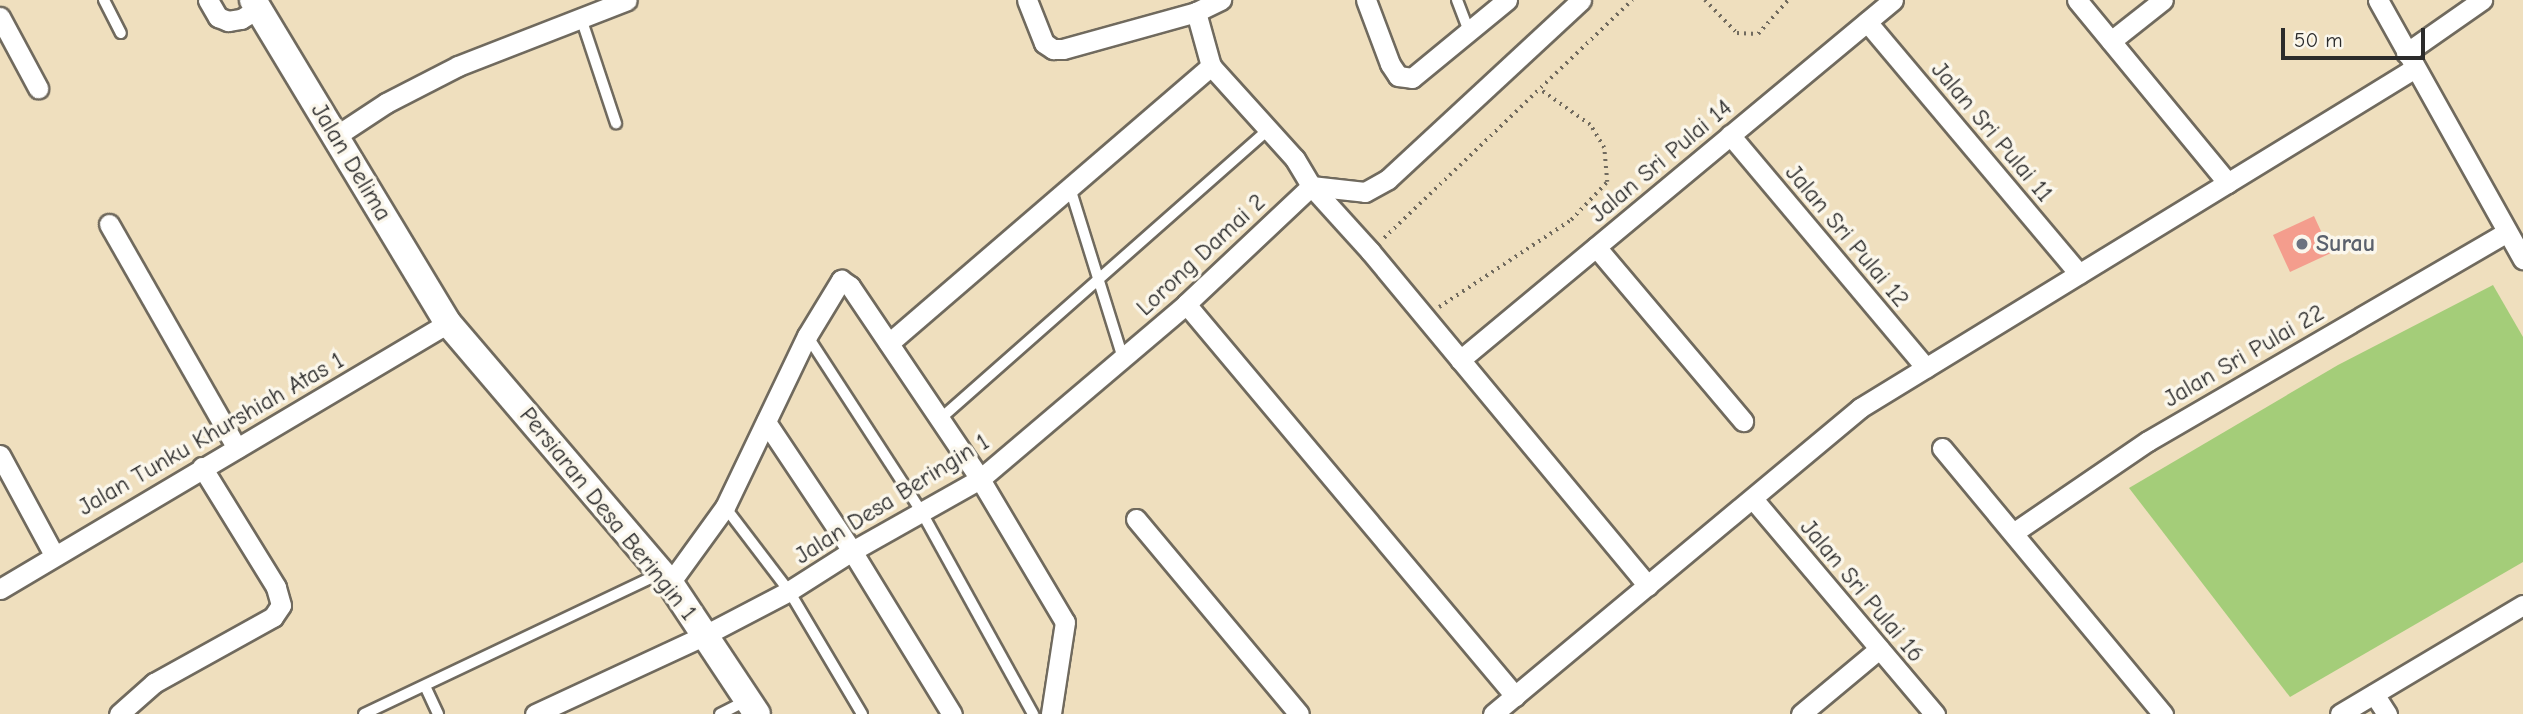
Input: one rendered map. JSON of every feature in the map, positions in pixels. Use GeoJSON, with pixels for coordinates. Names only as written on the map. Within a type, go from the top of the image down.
{"type":"FeatureCollection","features":[{"type":"Feature","properties":{"kind":"main road","name":"Jalan Delima"},"geometry":{"type":"LineString","coordinates":[[255,5],[448,323]]}},
{"type":"Feature","properties":{"kind":"main road","name":"Persiaran Desa Beringin 1"},"geometry":{"type":"LineString","coordinates":[[448,323],[666,578],[753,707]]}},
{"type":"Feature","properties":{"kind":"street"},"geometry":{"type":"LineString","coordinates":[[208,0],[218,17],[228,21],[241,19],[255,5]]}},
{"type":"Feature","properties":{"kind":"street"},"geometry":{"type":"LineString","coordinates":[[336,136],[386,103],[458,66],[626,0]]}},
{"type":"Feature","properties":{"kind":"street"},"geometry":{"type":"LineString","coordinates":[[1027,0],[1038,34],[1044,43],[1063,49],[1196,12],[1222,0]]}},
{"type":"Feature","properties":{"kind":"street"},"geometry":{"type":"LineString","coordinates":[[1366,0],[1390,64],[1398,76],[1412,78],[1507,0]]}},
{"type":"Feature","properties":{"kind":"street"},"geometry":{"type":"LineString","coordinates":[[1311,186],[1366,192],[1388,179],[1581,0]]}},
{"type":"Feature","properties":{"kind":"street","name":"Jalan Sri Pulai 14"},"geometry":{"type":"LineString","coordinates":[[1460,360],[1893,0]]}},
{"type":"Feature","properties":{"kind":"street"},"geometry":{"type":"LineString","coordinates":[[2077,0],[2228,183]]}},
{"type":"Feature","properties":{"kind":"street"},"geometry":{"type":"LineString","coordinates":[[2111,41],[2163,0]]}},
{"type":"Feature","properties":{"kind":"street"},"geometry":{"type":"LineString","coordinates":[[2378,0],[2523,259]]}},
{"type":"Feature","properties":{"kind":"street"},"geometry":{"type":"LineString","coordinates":[[1493,714],[1860,408],[2228,183],[2410,61],[2482,0]]}},
{"type":"Feature","properties":{"kind":"street"},"geometry":{"type":"LineString","coordinates":[[1196,12],[1211,66],[1295,159],[1311,186],[1370,251],[1648,586]]}},
{"type":"Feature","properties":{"kind":"street"},"geometry":{"type":"LineString","coordinates":[[0,17],[38,88]]}},
{"type":"Feature","properties":{"kind":"street","name":"Jalan Sri Pulai 11"},"geometry":{"type":"LineString","coordinates":[[1867,22],[2079,275]]}},
{"type":"Feature","properties":{"kind":"street"},"geometry":{"type":"LineString","coordinates":[[889,343],[1211,66]]}},
{"type":"Feature","properties":{"kind":"street","name":"Jalan Sri Pulai 12"},"geometry":{"type":"LineString","coordinates":[[1730,135],[1926,368]]}},
{"type":"Feature","properties":{"kind":"street","name":"Lorong Damai 2"},"geometry":{"type":"LineString","coordinates":[[1123,359],[1186,304],[1311,186]]}},
{"type":"Feature","properties":{"kind":"street"},"geometry":{"type":"LineString","coordinates":[[109,224],[237,448]]}},
{"type":"Feature","properties":{"kind":"street","name":"Jalan Sri Pulai 22"},"geometry":{"type":"LineString","coordinates":[[2012,533],[2148,441],[2507,232]]}},
{"type":"Feature","properties":{"kind":"street"},"geometry":{"type":"LineString","coordinates":[[1596,247],[1743,421]]}},
{"type":"Feature","properties":{"kind":"street"},"geometry":{"type":"LineString","coordinates":[[666,578],[725,507],[807,336],[841,281],[850,286],[980,478],[1065,622],[1051,714]]}},
{"type":"Feature","properties":{"kind":"street"},"geometry":{"type":"LineString","coordinates":[[1186,304],[1515,696]]}},
{"type":"Feature","properties":{"kind":"street","name":"Jalan Tunku Khurshiah Atas 1"},"geometry":{"type":"LineString","coordinates":[[0,589],[448,323]]}},
{"type":"Feature","properties":{"kind":"street","name":"Jalan Desa Beringin 1"},"geometry":{"type":"LineString","coordinates":[[535,714],[705,635],[789,591],[852,551],[980,478],[1123,359]]}},
{"type":"Feature","properties":{"kind":"street"},"geometry":{"type":"LineString","coordinates":[[766,422],[852,551],[952,714]]}},
{"type":"Feature","properties":{"kind":"street"},"geometry":{"type":"LineString","coordinates":[[1942,448],[2163,714]]}},
{"type":"Feature","properties":{"kind":"street"},"geometry":{"type":"LineString","coordinates":[[0,455],[54,555]]}},
{"type":"Feature","properties":{"kind":"street"},"geometry":{"type":"LineString","coordinates":[[119,714],[154,683],[273,617],[281,605],[276,587],[202,467]]}},
{"type":"Feature","properties":{"kind":"street","name":"Jalan Sri Pulai 16"},"geometry":{"type":"LineString","coordinates":[[1752,499],[1934,714]]}},
{"type":"Feature","properties":{"kind":"street"},"geometry":{"type":"LineString","coordinates":[[1136,519],[1299,714]]}},
{"type":"Feature","properties":{"kind":"street"},"geometry":{"type":"LineString","coordinates":[[2340,714],[2523,605]]}},
{"type":"Feature","properties":{"kind":"street"},"geometry":{"type":"LineString","coordinates":[[1801,714],[1880,649]]}},
{"type":"Feature","properties":{"kind":"street"},"geometry":{"type":"LineString","coordinates":[[2374,694],[2387,714]]}},
{"type":"Feature","properties":{"kind":"lane"},"geometry":{"type":"LineString","coordinates":[[104,0],[121,33]]}},
{"type":"Feature","properties":{"kind":"lane"},"geometry":{"type":"LineString","coordinates":[[1457,0],[1469,32]]}},
{"type":"Feature","properties":{"kind":"lane"},"geometry":{"type":"LineString","coordinates":[[581,18],[616,123]]}},
{"type":"Feature","properties":{"kind":"lane"},"geometry":{"type":"LineString","coordinates":[[940,419],[1268,130]]}},
{"type":"Feature","properties":{"kind":"lane"},"geometry":{"type":"LineString","coordinates":[[1070,188],[1100,276],[1123,359]]}},
{"type":"Feature","properties":{"kind":"lane"},"geometry":{"type":"LineString","coordinates":[[807,336],[921,512],[1033,714]]}},
{"type":"Feature","properties":{"kind":"lane"},"geometry":{"type":"LineString","coordinates":[[725,507],[789,591],[862,714]]}},
{"type":"Feature","properties":{"kind":"lane"},"geometry":{"type":"LineString","coordinates":[[364,714],[666,578]]}},
{"type":"Feature","properties":{"kind":"lane"},"geometry":{"type":"LineString","coordinates":[[425,686],[438,714]]}},
{"type":"Feature","properties":{"kind":"lane"},"geometry":{"type":"LineString","coordinates":[[720,714],[753,707]]}},
{"type":"Feature","properties":{"kind":"path"},"geometry":{"type":"LineString","coordinates":[[1370,251],[1632,0]]}},
{"type":"Feature","properties":{"kind":"path"},"geometry":{"type":"LineString","coordinates":[[1705,0],[1737,33],[1758,34],[1788,0]]}},
{"type":"Feature","properties":{"kind":"path"},"geometry":{"type":"LineString","coordinates":[[1424,317],[1571,220],[1607,181],[1604,148],[1590,125],[1539,89]]}},
{"type":"Feature","properties":{"kind":"green space"},"geometry":{"type":"Polygon","coordinates":[[[2493,285],[2523,337],[2523,562],[2290,697],[2129,488],[2338,365],[2493,285]]]}},
{"type":"Feature","properties":{"kind":"building","name":"Surau"},"geometry":{"type":"Polygon","coordinates":[[[2314,216],[2331,253],[2290,272],[2273,235],[2314,216]]]}},
{"type":"Feature","properties":{"kind":"place","name":"Surau"},"geometry":{"type":"Point","coordinates":[2302,244]}}]}
